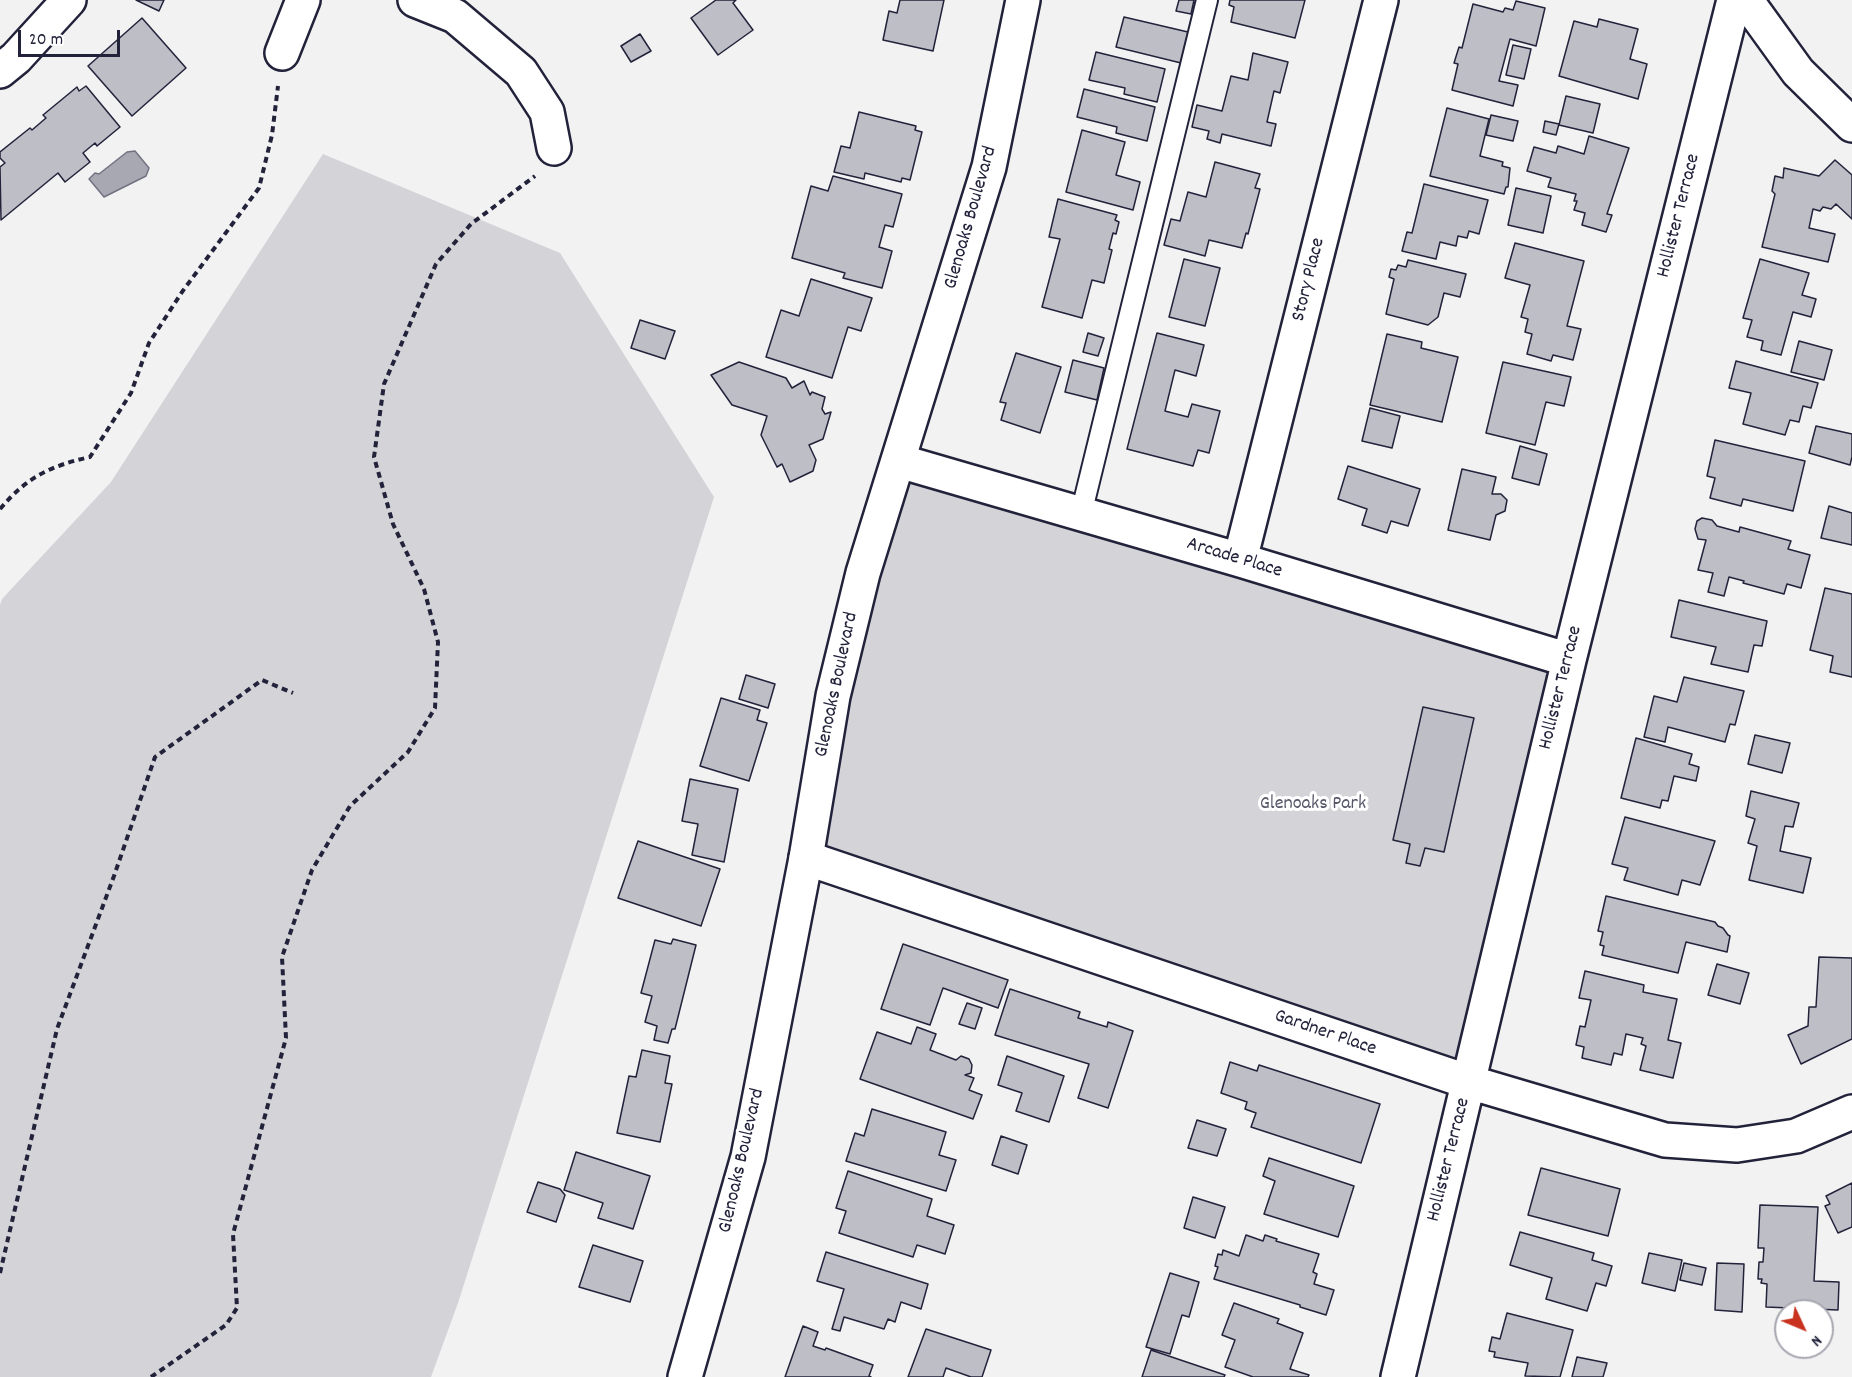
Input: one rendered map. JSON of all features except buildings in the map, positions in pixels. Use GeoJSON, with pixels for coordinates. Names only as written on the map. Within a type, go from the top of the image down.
{"type":"FeatureCollection","features":[{"type":"Feature","properties":{"kind":"street"},"geometry":{"type":"LineString","coordinates":[[0,71],[69,0]]}},
{"type":"Feature","properties":{"kind":"street"},"geometry":{"type":"LineString","coordinates":[[282,53],[303,0]]}},
{"type":"Feature","properties":{"kind":"street"},"geometry":{"type":"LineString","coordinates":[[415,0],[455,16],[522,72],[547,112],[554,148]]}},
{"type":"Feature","properties":{"kind":"street","name":"Glenoaks Boulevard"},"geometry":{"type":"LineString","coordinates":[[685,1377],[748,1157],[806,858],[833,696],[863,573],[989,167],[1023,0]]}},
{"type":"Feature","properties":{"kind":"street","name":"Story Place"},"geometry":{"type":"LineString","coordinates":[[1240,560],[1381,0]]}},
{"type":"Feature","properties":{"kind":"street","name":"Hollister Terrace"},"geometry":{"type":"LineString","coordinates":[[1398,1377],[1569,660],[1734,0]]}},
{"type":"Feature","properties":{"kind":"street"},"geometry":{"type":"LineString","coordinates":[[1746,0],[1798,72],[1852,125]]}},
{"type":"Feature","properties":{"kind":"street","name":"Arcade Place"},"geometry":{"type":"LineString","coordinates":[[899,461],[1240,560],[1569,660]]}},
{"type":"Feature","properties":{"kind":"street","name":"Gardner Place"},"geometry":{"type":"LineString","coordinates":[[806,858],[1469,1082],[1665,1140],[1737,1145],[1796,1136],[1852,1112]]}},
{"type":"Feature","properties":{"kind":"lane"},"geometry":{"type":"LineString","coordinates":[[1081,514],[1207,0]]}},
{"type":"Feature","properties":{"kind":"path"},"geometry":{"type":"LineString","coordinates":[[0,509],[31,479],[65,463],[90,457],[131,393],[149,343],[182,292],[259,188],[272,135],[282,53]]}},
{"type":"Feature","properties":{"kind":"path"},"geometry":{"type":"LineString","coordinates":[[150,1377],[226,1325],[237,1308],[233,1234],[286,1038],[282,957],[312,870],[350,806],[408,752],[435,708],[438,642],[424,589],[393,524],[374,457],[384,384],[436,264],[471,224],[534,178],[554,148]]}},
{"type":"Feature","properties":{"kind":"path"},"geometry":{"type":"LineString","coordinates":[[0,1273],[57,1029],[155,757],[262,680],[293,693]]}},
{"type":"Feature","properties":{"kind":"green space"},"geometry":{"type":"Polygon","coordinates":[[[323,154],[560,253],[714,497],[458,1303],[431,1377],[0,1377],[0,605],[2,599],[111,482],[323,154]]]}},
{"type":"Feature","properties":{"kind":"green space","name":"Glenoaks Park"},"geometry":{"type":"Polygon","coordinates":[[[899,461],[1569,660],[1469,1082],[806,858],[899,461]]]}},
{"type":"Feature","properties":{"kind":"shaded area"},"geometry":{"type":"Polygon","coordinates":[[[135,151],[149,168],[146,176],[104,197],[89,179],[127,152],[135,151]]]}}]}
